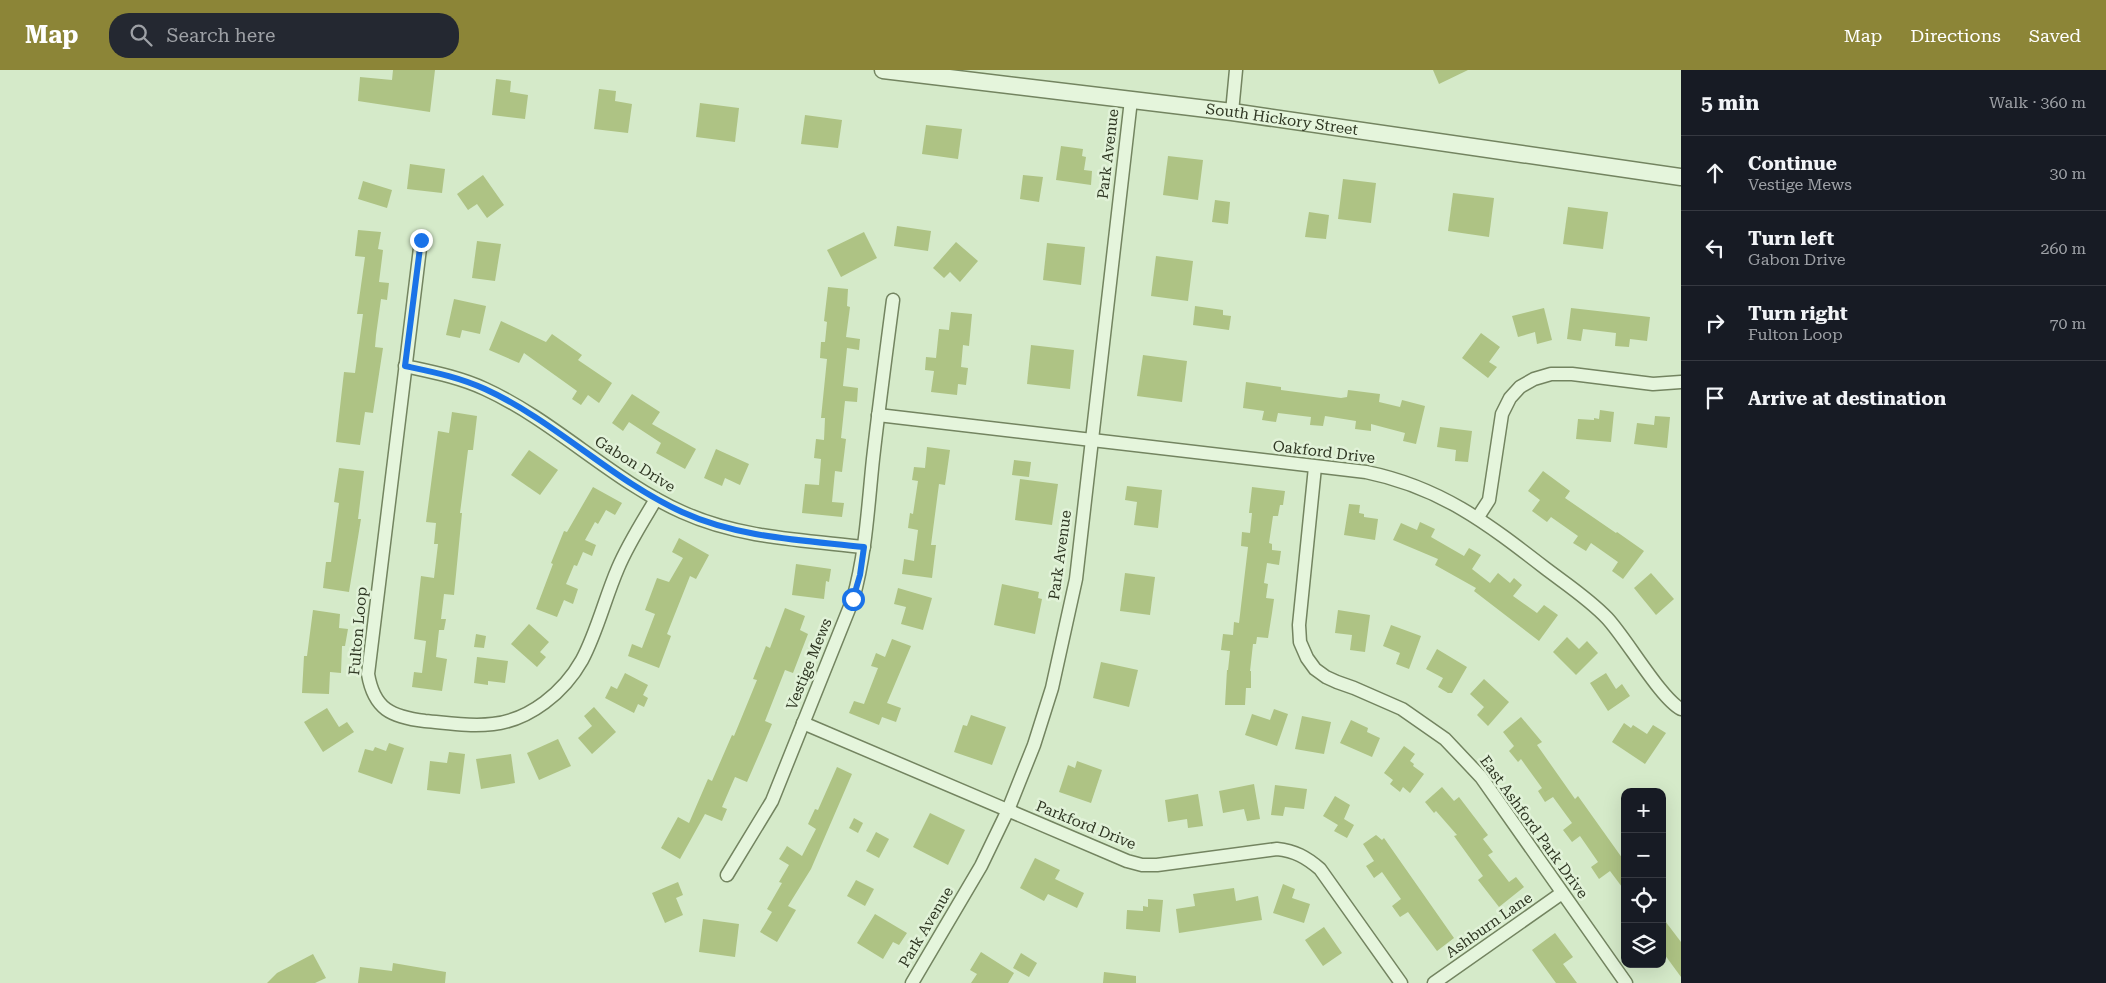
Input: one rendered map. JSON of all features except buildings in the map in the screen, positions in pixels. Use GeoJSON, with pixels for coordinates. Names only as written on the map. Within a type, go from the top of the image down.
{"type":"FeatureCollection","features":[{"type":"Feature","properties":{"kind":"street","name":"South Hickory Street"},"geometry":{"type":"LineString","coordinates":[[883,70],[1232,112],[1681,177]]}},
{"type":"Feature","properties":{"kind":"street"},"geometry":{"type":"LineString","coordinates":[[1232,112],[1236,70]]}},
{"type":"Feature","properties":{"kind":"street","name":"Park Avenue"},"geometry":{"type":"LineString","coordinates":[[912,983],[981,866],[1008,810],[1034,745],[1052,688],[1076,579],[1131,100]]}},
{"type":"Feature","properties":{"kind":"street","name":"Fulton Loop"},"geometry":{"type":"LineString","coordinates":[[421,240],[368,674],[370,689],[377,702],[390,713],[409,719],[468,726],[495,724],[518,717],[542,705],[565,684],[582,660],[618,567],[656,498]]}},
{"type":"Feature","properties":{"kind":"street","name":"Vestige Mews"},"geometry":{"type":"LineString","coordinates":[[727,875],[772,800],[853,599],[860,575],[893,300]]}},
{"type":"Feature","properties":{"kind":"street","name":"Gabon Drive"},"geometry":{"type":"LineString","coordinates":[[405,366],[465,380],[508,400],[656,498],[682,512],[731,530],[864,547]]}},
{"type":"Feature","properties":{"kind":"street"},"geometry":{"type":"LineString","coordinates":[[1478,518],[1488,500],[1502,414],[1510,398],[1520,387],[1534,379],[1551,374],[1572,374],[1652,384],[1681,382]]}},
{"type":"Feature","properties":{"kind":"street","name":"Oakford Drive"},"geometry":{"type":"LineString","coordinates":[[878,415],[1390,477],[1450,500],[1478,518],[1590,602],[1624,638],[1669,700],[1681,709]]}},
{"type":"Feature","properties":{"kind":"street","name":"East Ashford Park Drive"},"geometry":{"type":"LineString","coordinates":[[1315,467],[1299,625],[1300,642],[1307,658],[1326,677],[1402,709],[1452,745],[1481,777],[1626,983]]}},
{"type":"Feature","properties":{"kind":"street","name":"Parkford Drive"},"geometry":{"type":"LineString","coordinates":[[803,723],[1127,861],[1142,865],[1157,865],[1277,849],[1294,851],[1320,868],[1401,983]]}},
{"type":"Feature","properties":{"kind":"street","name":"Ashburn Lane"},"geometry":{"type":"LineString","coordinates":[[1434,983],[1562,893]]}},
{"type":"Feature","properties":{"kind":"route"},"geometry":{"type":"LineString","coordinates":[[421,240],[405,366],[465,380],[508,400],[656,498],[682,512],[711,524],[760,535],[864,547],[860,575],[853,599]]}}]}
